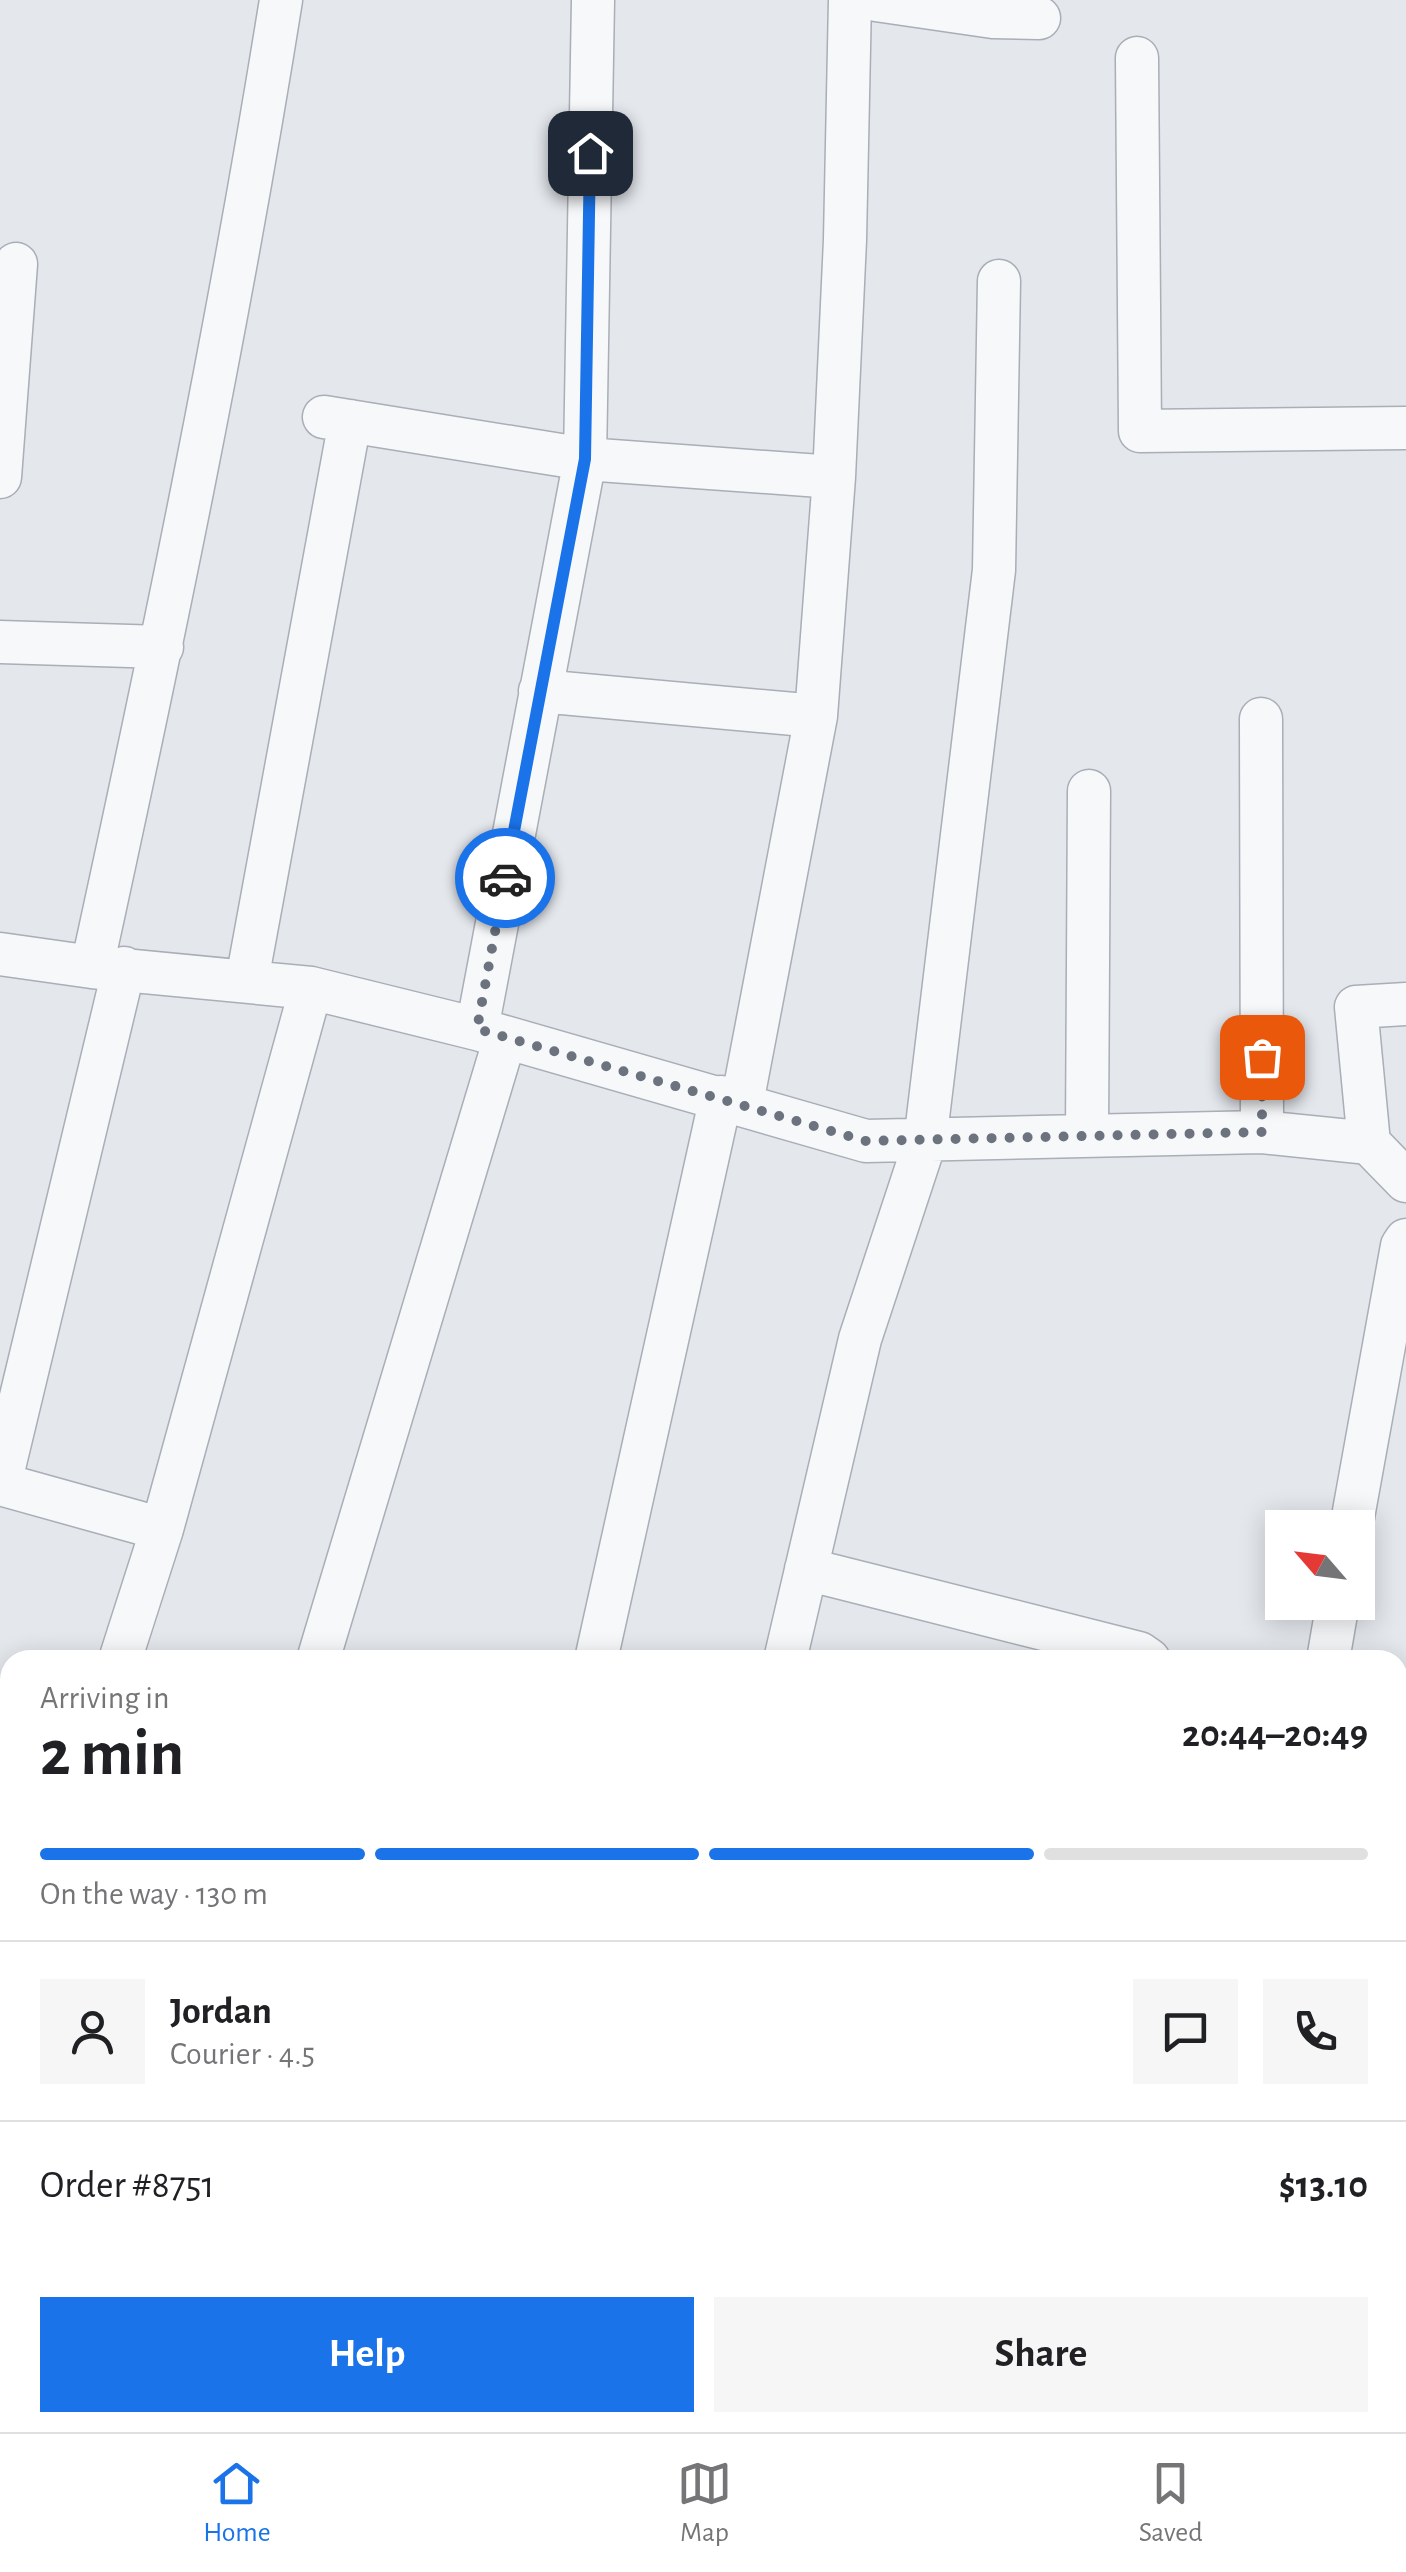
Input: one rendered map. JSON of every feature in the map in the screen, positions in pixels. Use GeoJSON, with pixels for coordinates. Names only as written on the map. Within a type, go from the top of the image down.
{"type":"FeatureCollection","features":[{"type":"Feature","properties":{"kind":"street"},"geometry":{"type":"LineString","coordinates":[[162,1529],[0,1484],[108,968],[162,647],[247,214],[281,0]]}},
{"type":"Feature","properties":{"kind":"street"},"geometry":{"type":"LineString","coordinates":[[321,1650],[491,1033],[540,691],[585,459],[593,0]]}},
{"type":"Feature","properties":{"kind":"street"},"geometry":{"type":"LineString","coordinates":[[598,1650],[732,1100],[816,716],[834,477],[845,240],[850,0]]}},
{"type":"Feature","properties":{"kind":"street"},"geometry":{"type":"LineString","coordinates":[[876,0],[993,17],[1040,18]]}},
{"type":"Feature","properties":{"kind":"street"},"geometry":{"type":"LineString","coordinates":[[1137,58],[1140,431],[1406,428]]}},
{"type":"Feature","properties":{"kind":"street"},"geometry":{"type":"LineString","coordinates":[[0,477],[16,264]]}},
{"type":"Feature","properties":{"kind":"street"},"geometry":{"type":"LineString","coordinates":[[787,1650],[860,1339],[925,1142],[994,570],[999,282]]}},
{"type":"Feature","properties":{"kind":"street"},"geometry":{"type":"LineString","coordinates":[[247,980],[337,419],[585,459],[834,477]]}},
{"type":"Feature","properties":{"kind":"street"},"geometry":{"type":"LineString","coordinates":[[0,642],[162,647]]}},
{"type":"Feature","properties":{"kind":"street"},"geometry":{"type":"LineString","coordinates":[[540,691],[816,716]]}},
{"type":"Feature","properties":{"kind":"street"},"geometry":{"type":"LineString","coordinates":[[1261,720],[1262,1132]]}},
{"type":"Feature","properties":{"kind":"street"},"geometry":{"type":"LineString","coordinates":[[1087,1134],[1089,791]]}},
{"type":"Feature","properties":{"kind":"street"},"geometry":{"type":"LineString","coordinates":[[0,954],[311,988],[491,1033],[866,1141],[1262,1132],[1369,1143]]}},
{"type":"Feature","properties":{"kind":"street"},"geometry":{"type":"LineString","coordinates":[[123,1650],[162,1529],[311,988]]}},
{"type":"Feature","properties":{"kind":"street"},"geometry":{"type":"LineString","coordinates":[[1406,1004],[1356,1007],[1369,1143],[1406,1181]]}},
{"type":"Feature","properties":{"kind":"street"},"geometry":{"type":"LineString","coordinates":[[1355,1510],[1406,1240]]}},
{"type":"Feature","properties":{"kind":"street"},"geometry":{"type":"LineString","coordinates":[[806,1569],[1123,1650]]}},
{"type":"Feature","properties":{"kind":"street"},"geometry":{"type":"LineString","coordinates":[[1330,1650],[1335,1620]]}},
{"type":"Feature","properties":{"kind":"way so far"},"geometry":{"type":"LineString","coordinates":[[505,878],[477,1029],[866,1141],[1262,1132],[1262,1057]]}},
{"type":"Feature","properties":{"kind":"route"},"geometry":{"type":"LineString","coordinates":[[505,878],[585,459],[590,153]]}}]}
